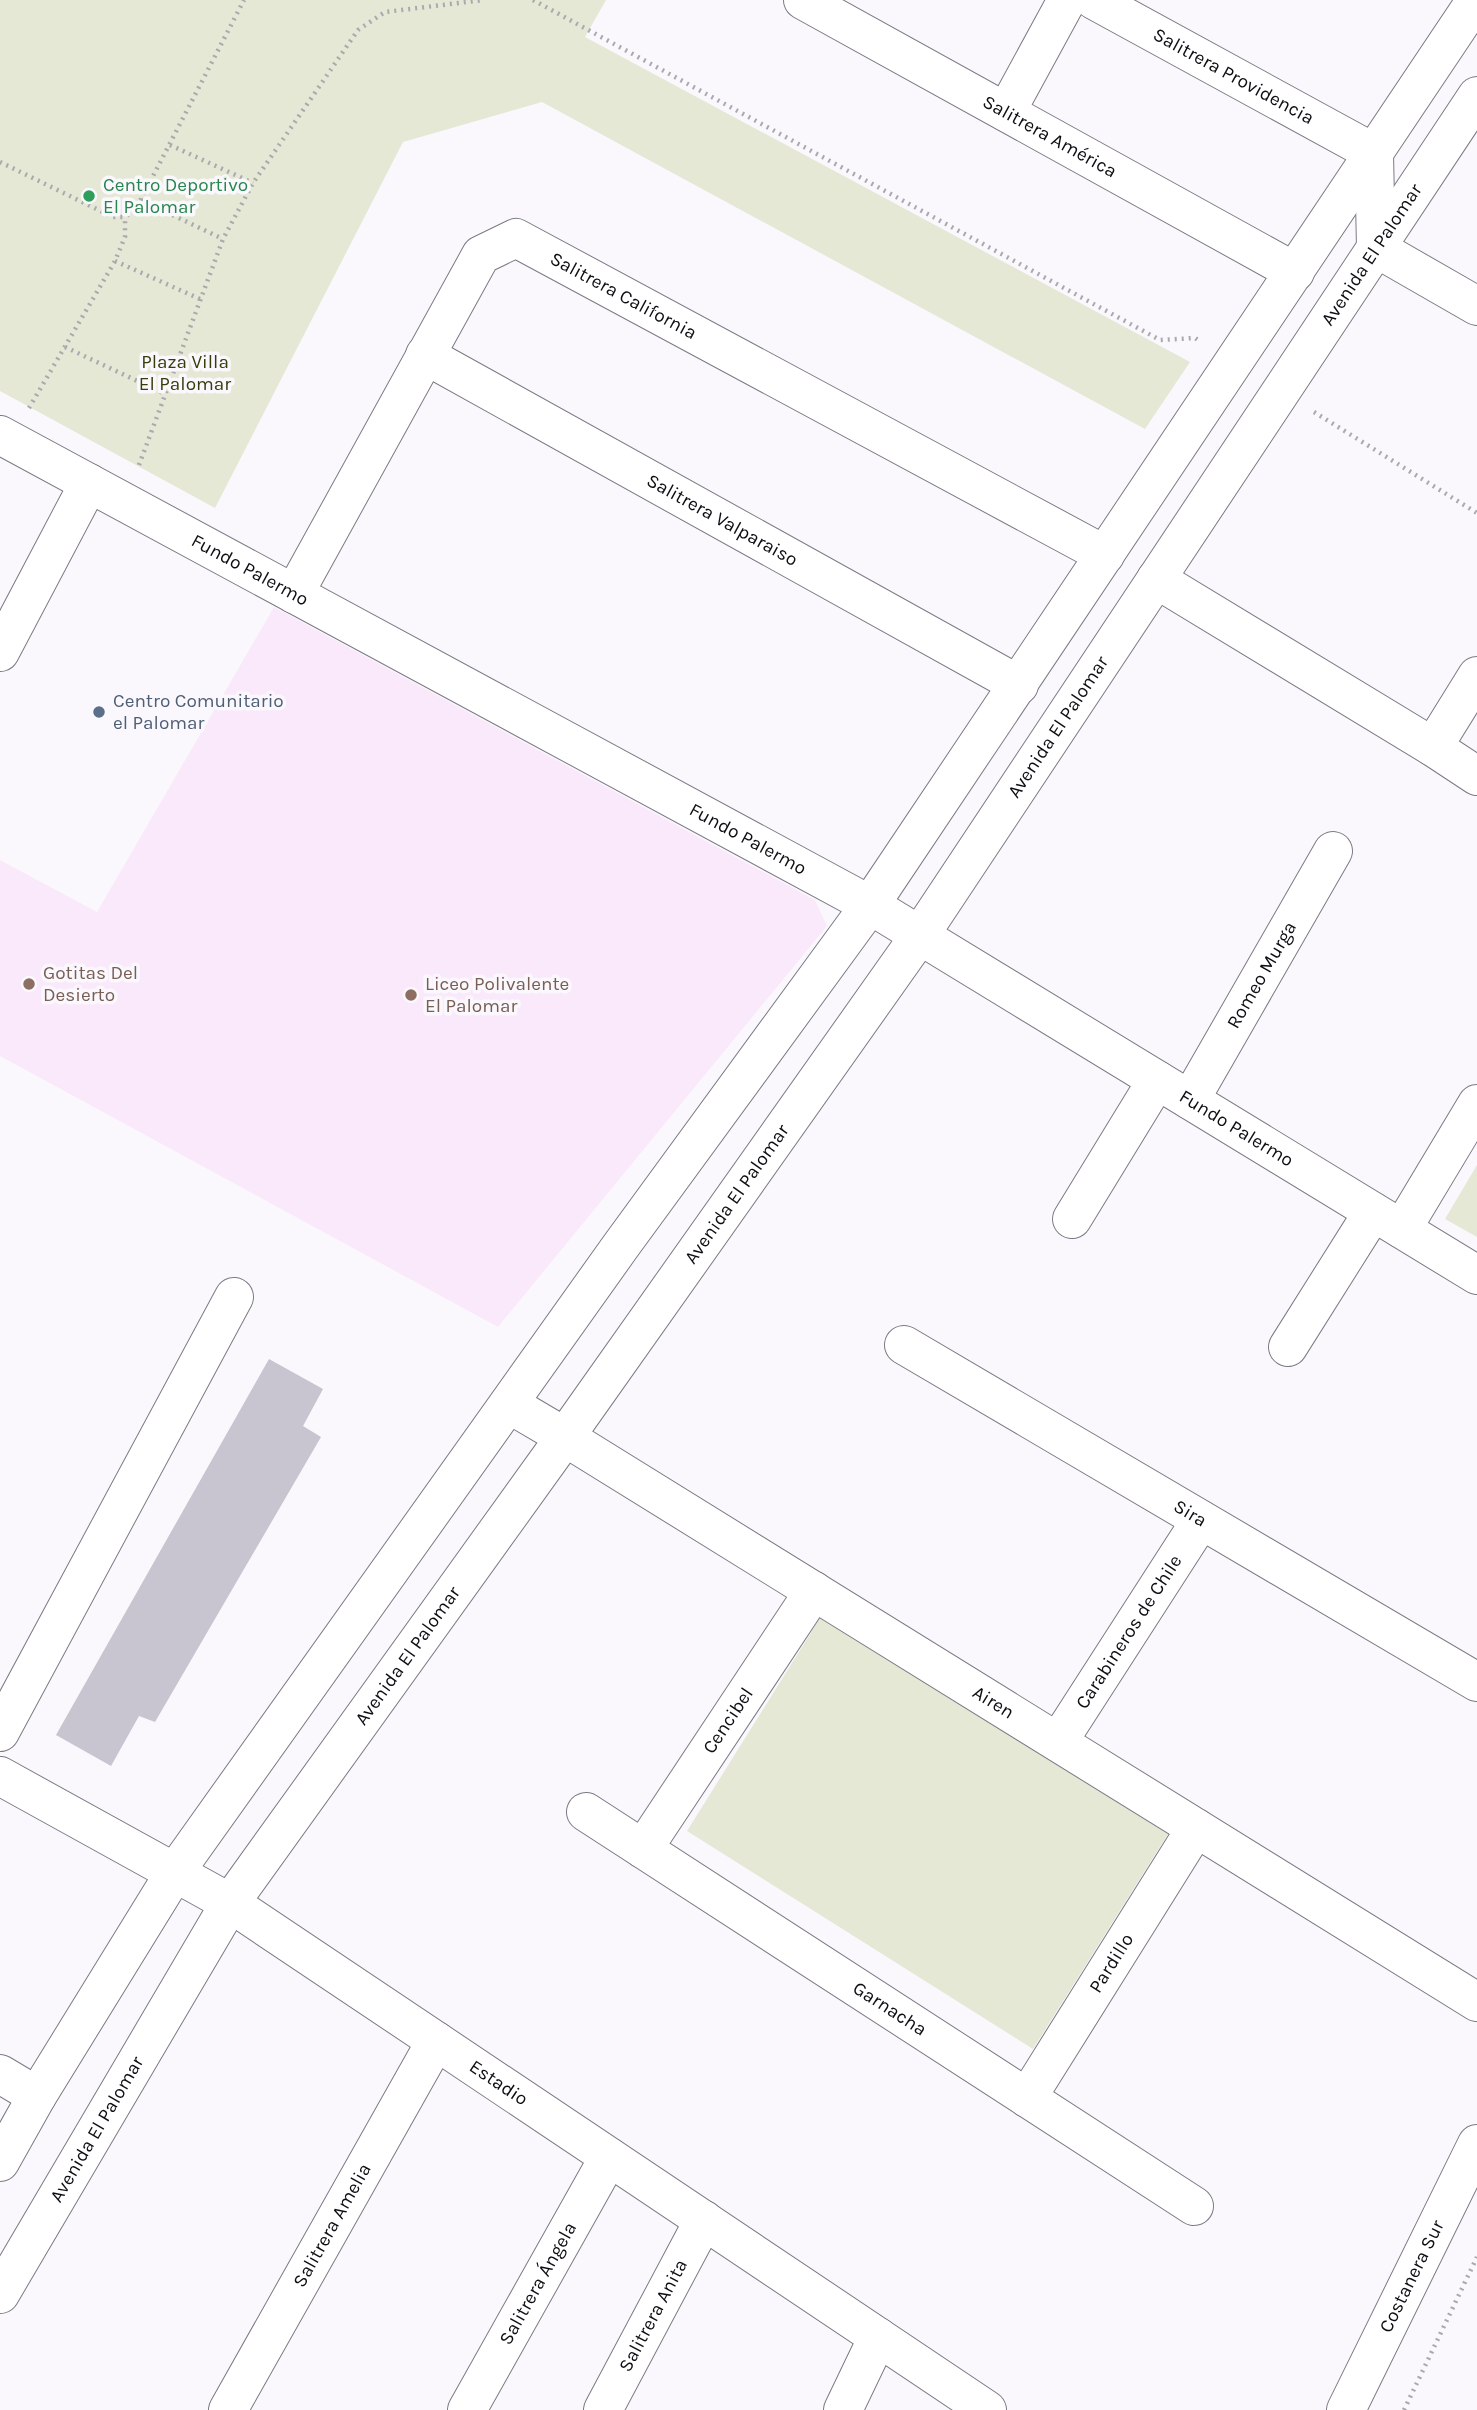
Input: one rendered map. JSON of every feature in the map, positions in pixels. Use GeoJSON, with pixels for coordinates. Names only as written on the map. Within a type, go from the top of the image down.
{"type":"FeatureCollection","features":[{"type":"Feature","properties":{"kind":"street","name":"Salitrera América"},"geometry":{"type":"LineString","coordinates":[[803,0],[1295,272]]}},
{"type":"Feature","properties":{"kind":"street"},"geometry":{"type":"LineString","coordinates":[[1006,112],[1067,0]]}},
{"type":"Feature","properties":{"kind":"street","name":"Salitrera Providencia"},"geometry":{"type":"LineString","coordinates":[[1094,0],[1374,153]]}},
{"type":"Feature","properties":{"kind":"street"},"geometry":{"type":"LineString","coordinates":[[0,2162],[37,2096],[175,1872],[620,1247],[870,905],[1476,0]]}},
{"type":"Feature","properties":{"kind":"street","name":"Avenida El Palomar"},"geometry":{"type":"LineString","coordinates":[[0,2294],[230,1903],[565,1437],[920,935],[1477,96]]}},
{"type":"Feature","properties":{"kind":"street"},"geometry":{"type":"LineString","coordinates":[[1374,153],[1376,248],[1477,306]]}},
{"type":"Feature","properties":{"kind":"street","name":"Salitrera California"},"geometry":{"type":"LineString","coordinates":[[293,594],[481,255],[516,238],[1105,555]]}},
{"type":"Feature","properties":{"kind":"street","name":"Salitrera Valparaiso"},"geometry":{"type":"LineString","coordinates":[[425,355],[1019,685]]}},
{"type":"Feature","properties":{"kind":"street","name":"Fundo Palermo"},"geometry":{"type":"LineString","coordinates":[[5,438],[870,905],[1477,1275]]}},
{"type":"Feature","properties":{"kind":"street"},"geometry":{"type":"LineString","coordinates":[[0,652],[89,483]]}},
{"type":"Feature","properties":{"kind":"street"},"geometry":{"type":"LineString","coordinates":[[1156,579],[1477,776]]}},
{"type":"Feature","properties":{"kind":"street"},"geometry":{"type":"LineString","coordinates":[[1433,747],[1477,676]]}},
{"type":"Feature","properties":{"kind":"street","name":"Romeo Murga"},"geometry":{"type":"LineString","coordinates":[[1190,1100],[1333,851]]}},
{"type":"Feature","properties":{"kind":"street"},"geometry":{"type":"LineString","coordinates":[[1072,1219],[1157,1080]]}},
{"type":"Feature","properties":{"kind":"street"},"geometry":{"type":"LineString","coordinates":[[1289,1347],[1477,1104]]}},
{"type":"Feature","properties":{"kind":"street"},"geometry":{"type":"LineString","coordinates":[[0,1732],[234,1297]]}},
{"type":"Feature","properties":{"kind":"street","name":"Sira"},"geometry":{"type":"LineString","coordinates":[[904,1345],[1477,1682]]}},
{"type":"Feature","properties":{"kind":"street","name":"Airen"},"geometry":{"type":"LineString","coordinates":[[509,1404],[1477,2002]]}},
{"type":"Feature","properties":{"kind":"street","name":"Carabineros de Chile"},"geometry":{"type":"LineString","coordinates":[[1058,1742],[1201,1520]]}},
{"type":"Feature","properties":{"kind":"street","name":"Cencibel"},"geometry":{"type":"LineString","coordinates":[[643,1849],[814,1591]]}},
{"type":"Feature","properties":{"kind":"street","name":"Estadio"},"geometry":{"type":"LineString","coordinates":[[0,1776],[230,1903],[988,2410]]}},
{"type":"Feature","properties":{"kind":"street","name":"Garnacha"},"geometry":{"type":"LineString","coordinates":[[586,1812],[1194,2206]]}},
{"type":"Feature","properties":{"kind":"street","name":"Pardillo"},"geometry":{"type":"LineString","coordinates":[[1027,2098],[1196,1828]]}},
{"type":"Feature","properties":{"kind":"street","name":"Salitrera Amelia"},"geometry":{"type":"LineString","coordinates":[[228,2410],[436,2041]]}},
{"type":"Feature","properties":{"kind":"street"},"geometry":{"type":"LineString","coordinates":[[0,2074],[37,2096]]}},
{"type":"Feature","properties":{"kind":"street","name":"Costanera Sur"},"geometry":{"type":"LineString","coordinates":[[1346,2410],[1477,2144]]}},
{"type":"Feature","properties":{"kind":"street","name":"Salitrera Ángela"},"geometry":{"type":"LineString","coordinates":[[467,2410],[609,2157]]}},
{"type":"Feature","properties":{"kind":"street","name":"Salitrera Anita"},"geometry":{"type":"LineString","coordinates":[[603,2410],[705,2221]]}},
{"type":"Feature","properties":{"kind":"street"},"geometry":{"type":"LineString","coordinates":[[843,2410],[878,2337]]}},
{"type":"Feature","properties":{"kind":"path"},"geometry":{"type":"LineString","coordinates":[[0,162],[96,210],[113,217],[125,217],[136,209],[141,200],[244,0]]}},
{"type":"Feature","properties":{"kind":"path"},"geometry":{"type":"LineString","coordinates":[[125,502],[223,239],[253,183],[358,30],[385,12],[483,0]]}},
{"type":"Feature","properties":{"kind":"path"},"geometry":{"type":"LineString","coordinates":[[533,0],[1160,340],[1195,338],[1234,361]]}},
{"type":"Feature","properties":{"kind":"path"},"geometry":{"type":"LineString","coordinates":[[170,145],[253,183]]}},
{"type":"Feature","properties":{"kind":"path"},"geometry":{"type":"LineString","coordinates":[[141,200],[223,239]]}},
{"type":"Feature","properties":{"kind":"path"},"geometry":{"type":"LineString","coordinates":[[5,438],[65,347],[115,261],[125,237],[125,217]]}},
{"type":"Feature","properties":{"kind":"path"},"geometry":{"type":"LineString","coordinates":[[115,261],[200,299]]}},
{"type":"Feature","properties":{"kind":"path"},"geometry":{"type":"LineString","coordinates":[[65,347],[165,394]]}},
{"type":"Feature","properties":{"kind":"path"},"geometry":{"type":"LineString","coordinates":[[1281,391],[1477,513]]}},
{"type":"Feature","properties":{"kind":"path"},"geometry":{"type":"LineString","coordinates":[[1404,2410],[1477,2257]]}},
{"type":"Feature","properties":{"kind":"shaded area","name":"Liceo Polivalente El Palomar"},"geometry":{"type":"Polygon","coordinates":[[[274,607],[815,900],[827,926],[498,1327],[0,1056],[0,860],[97,912],[274,607]]]}},
{"type":"Feature","properties":{"kind":"green space","name":"Plaza Villa El Palomar"},"geometry":{"type":"Polygon","coordinates":[[[0,0],[606,0],[585,37],[1190,362],[1145,429],[542,102],[403,142],[215,508],[0,391],[0,0]]]}},
{"type":"Feature","properties":{"kind":"green space"},"geometry":{"type":"Polygon","coordinates":[[[1477,1165],[1477,1237],[1445,1219],[1477,1165]]]}},
{"type":"Feature","properties":{"kind":"green space"},"geometry":{"type":"Polygon","coordinates":[[[822,1615],[1168,1834],[1033,2049],[687,1831],[822,1615]]]}},
{"type":"Feature","properties":{"kind":"building"},"geometry":{"type":"Polygon","coordinates":[[[269,1359],[323,1389],[303,1426],[321,1437],[155,1722],[139,1716],[111,1766],[56,1735],[269,1359]]]}},
{"type":"Feature","properties":{"kind":"place","name":"Centro Deportivo El Palomar"},"geometry":{"type":"Point","coordinates":[89,196]}},
{"type":"Feature","properties":{"kind":"place","name":"Centro Comunitario el Palomar"},"geometry":{"type":"Point","coordinates":[99,712]}},
{"type":"Feature","properties":{"kind":"place","name":"Gotitas Del Desierto"},"geometry":{"type":"Point","coordinates":[29,984]}},
{"type":"Feature","properties":{"kind":"place","name":"Liceo Polivalente El Palomar"},"geometry":{"type":"Point","coordinates":[411,995]}}]}
